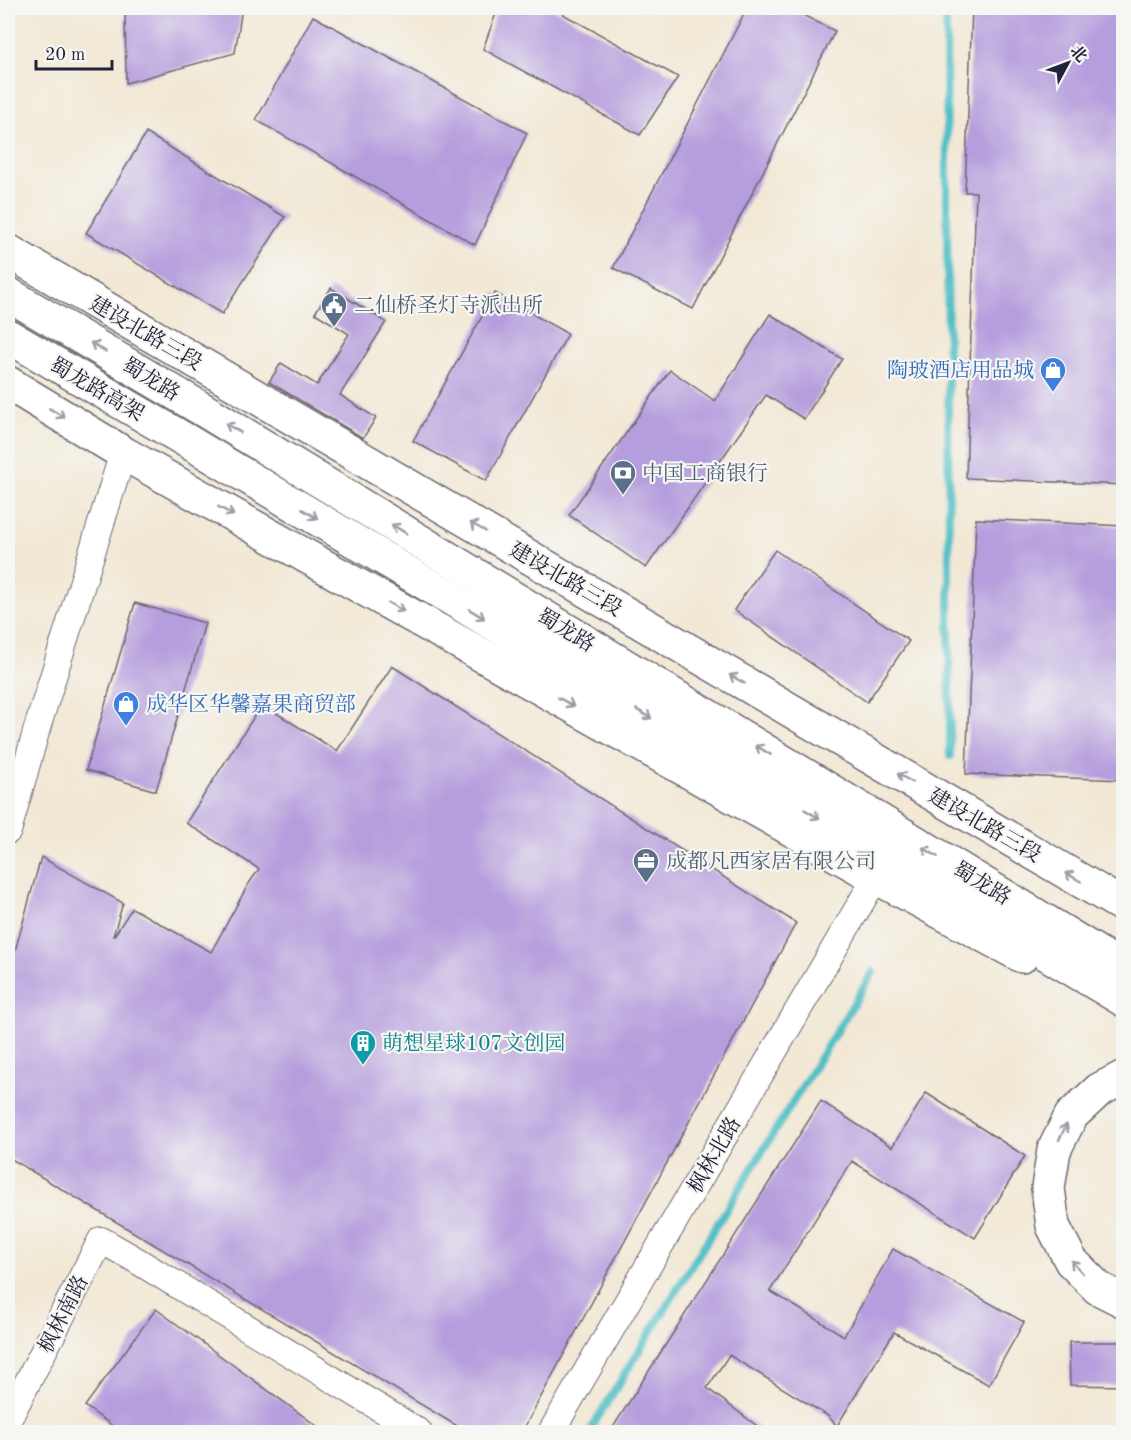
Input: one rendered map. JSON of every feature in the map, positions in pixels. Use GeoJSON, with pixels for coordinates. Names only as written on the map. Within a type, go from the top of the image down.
{"type":"FeatureCollection","features":[{"type":"Feature","properties":{"kind":"main road","name":"建设北路三段"},"geometry":{"type":"LineString","coordinates":[[8,251],[1124,906]]}},
{"type":"Feature","properties":{"kind":"main road","name":"蜀龙路"},"geometry":{"type":"LineString","coordinates":[[8,294],[202,409],[1124,969]]}},
{"type":"Feature","properties":{"kind":"main road","name":"蜀龙路高架"},"geometry":{"type":"LineString","coordinates":[[8,336],[187,441]]}},
{"type":"Feature","properties":{"kind":"main road"},"geometry":{"type":"LineString","coordinates":[[8,382],[123,453],[876,877],[1124,1011]]}},
{"type":"Feature","properties":{"kind":"main road","name":"蜀龙路"},"geometry":{"type":"LineString","coordinates":[[187,441],[1124,1000]]}},
{"type":"Feature","properties":{"kind":"main road"},"geometry":{"type":"LineString","coordinates":[[1124,1077],[1099,1090],[1071,1116],[1054,1150],[1048,1188],[1053,1226],[1071,1261],[1098,1288],[1124,1301]]}},
{"type":"Feature","properties":{"kind":"street"},"geometry":{"type":"LineString","coordinates":[[8,831],[38,725],[123,453]]}},
{"type":"Feature","properties":{"kind":"street","name":"枫林北路"},"geometry":{"type":"LineString","coordinates":[[551,1432],[876,877]]}},
{"type":"Feature","properties":{"kind":"street","name":"枫林南路"},"geometry":{"type":"LineString","coordinates":[[8,1420],[101,1240],[418,1432]]}},
{"type":"Feature","properties":{"kind":"building"},"geometry":{"type":"Polygon","coordinates":[[[125,8],[242,8],[235,53],[126,83],[125,8]]]}},
{"type":"Feature","properties":{"kind":"building"},"geometry":{"type":"Polygon","coordinates":[[[498,8],[552,8],[678,77],[640,135],[483,49],[498,8]]]}},
{"type":"Feature","properties":{"kind":"building"},"geometry":{"type":"Polygon","coordinates":[[[747,8],[789,8],[835,31],[693,309],[613,268],[747,8]]]}},
{"type":"Feature","properties":{"kind":"building","name":"陶玻酒店用品城"},"geometry":{"type":"Polygon","coordinates":[[[972,8],[1124,8],[1124,485],[966,478],[976,192],[965,192],[972,8]]]}},
{"type":"Feature","properties":{"kind":"building"},"geometry":{"type":"Polygon","coordinates":[[[313,16],[527,133],[475,245],[256,120],[313,16]]]}},
{"type":"Feature","properties":{"kind":"building"},"geometry":{"type":"Polygon","coordinates":[[[146,133],[285,217],[222,314],[86,233],[146,133]]]}},
{"type":"Feature","properties":{"kind":"building"},"geometry":{"type":"Polygon","coordinates":[[[331,288],[386,322],[340,395],[376,418],[363,438],[269,382],[281,363],[317,385],[349,334],[315,313],[331,288]]]}},
{"type":"Feature","properties":{"kind":"building"},"geometry":{"type":"Polygon","coordinates":[[[495,293],[568,334],[486,481],[413,441],[495,293]]]}},
{"type":"Feature","properties":{"kind":"building"},"geometry":{"type":"Polygon","coordinates":[[[770,314],[842,359],[804,419],[766,395],[646,568],[569,515],[670,370],[715,401],[770,314]]]}},
{"type":"Feature","properties":{"kind":"building"},"geometry":{"type":"Polygon","coordinates":[[[976,519],[1124,526],[1124,780],[966,774],[976,519]]]}},
{"type":"Feature","properties":{"kind":"building"},"geometry":{"type":"Polygon","coordinates":[[[775,550],[909,641],[867,702],[734,610],[775,550]]]}},
{"type":"Feature","properties":{"kind":"building"},"geometry":{"type":"Polygon","coordinates":[[[135,603],[205,623],[156,791],[86,770],[135,603]]]}},
{"type":"Feature","properties":{"kind":"building","name":"萌想星球107文创园"},"geometry":{"type":"Polygon","coordinates":[[[392,666],[796,923],[522,1432],[467,1432],[8,1157],[8,976],[41,857],[123,903],[113,936],[132,908],[211,952],[259,869],[186,823],[262,704],[337,751],[392,666]]]}},
{"type":"Feature","properties":{"kind":"building"},"geometry":{"type":"Polygon","coordinates":[[[926,1093],[1025,1156],[975,1238],[852,1161],[770,1291],[844,1336],[893,1249],[1024,1322],[989,1385],[894,1332],[837,1426],[828,1416],[729,1355],[707,1388],[765,1432],[610,1432],[821,1101],[892,1147],[926,1093]]]}},
{"type":"Feature","properties":{"kind":"building"},"geometry":{"type":"Polygon","coordinates":[[[156,1309],[325,1432],[121,1432],[85,1406],[156,1309]]]}},
{"type":"Feature","properties":{"kind":"building"},"geometry":{"type":"Polygon","coordinates":[[[1069,1342],[1124,1342],[1124,1386],[1070,1385],[1069,1342]]]}},
{"type":"Feature","properties":{"kind":"waterway"},"geometry":{"type":"LineString","coordinates":[[946,8],[950,756]]}},
{"type":"Feature","properties":{"kind":"waterway"},"geometry":{"type":"LineString","coordinates":[[589,1432],[873,972]]}},
{"type":"Feature","properties":{"kind":"place","name":"二仙桥圣灯寺派出所"},"geometry":{"type":"Point","coordinates":[334,328]}},
{"type":"Feature","properties":{"kind":"place","name":"陶玻酒店用品城"},"geometry":{"type":"Point","coordinates":[1053,393]}},
{"type":"Feature","properties":{"kind":"place","name":"中国工商银行"},"geometry":{"type":"Point","coordinates":[623,496]}},
{"type":"Feature","properties":{"kind":"place","name":"成华区华馨嘉果商贸部"},"geometry":{"type":"Point","coordinates":[126,727]}},
{"type":"Feature","properties":{"kind":"place","name":"成都凡西家居有限公司"},"geometry":{"type":"Point","coordinates":[646,884]}},
{"type":"Feature","properties":{"kind":"place","name":"萌想星球107文创园"},"geometry":{"type":"Point","coordinates":[363,1066]}}]}
